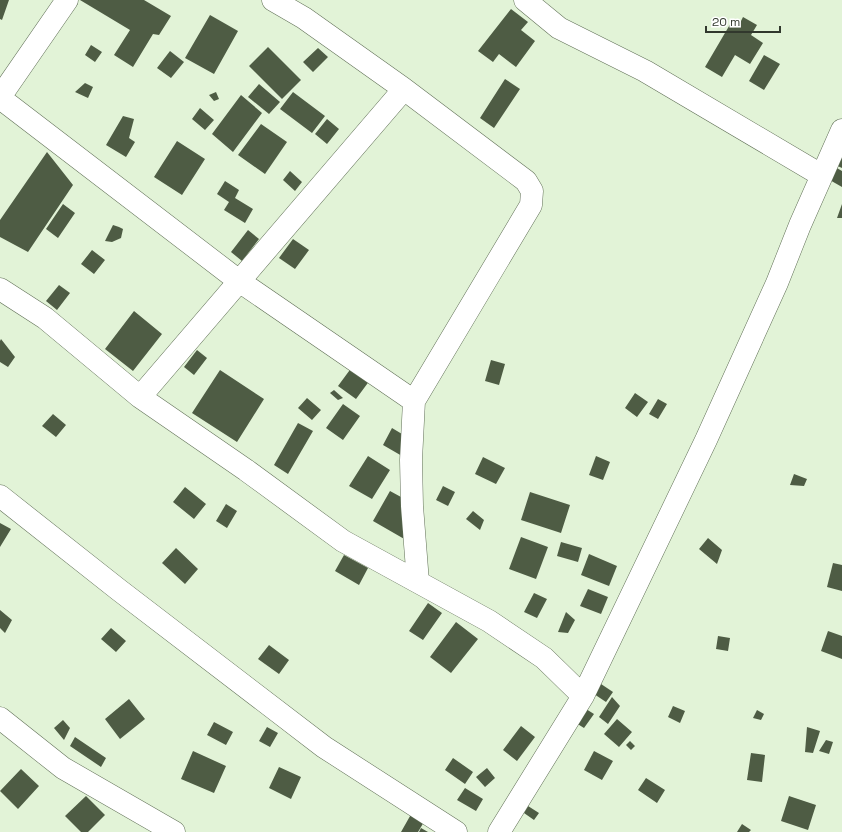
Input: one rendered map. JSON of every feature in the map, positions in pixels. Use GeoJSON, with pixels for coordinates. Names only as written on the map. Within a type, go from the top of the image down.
{"type":"FeatureCollection","features":[{"type":"Feature","properties":{"kind":"street"},"geometry":{"type":"LineString","coordinates":[[68,0],[0,98],[239,282],[414,401]]}},
{"type":"Feature","properties":{"kind":"street"},"geometry":{"type":"LineString","coordinates":[[273,0],[304,18],[404,89],[526,181],[532,191],[531,205],[414,401],[411,460],[412,506],[418,582]]}},
{"type":"Feature","properties":{"kind":"street"},"geometry":{"type":"LineString","coordinates":[[525,0],[559,28],[645,71],[821,175]]}},
{"type":"Feature","properties":{"kind":"street"},"geometry":{"type":"LineString","coordinates":[[140,397],[404,89]]}},
{"type":"Feature","properties":{"kind":"street"},"geometry":{"type":"LineString","coordinates":[[499,832],[584,696],[732,383],[777,283],[821,175],[842,130]]}},
{"type":"Feature","properties":{"kind":"street"},"geometry":{"type":"LineString","coordinates":[[0,289],[45,318],[140,397],[246,470],[343,541],[489,621],[544,658],[584,696]]}},
{"type":"Feature","properties":{"kind":"street"},"geometry":{"type":"LineString","coordinates":[[0,496],[119,590],[324,747],[456,832]]}},
{"type":"Feature","properties":{"kind":"street"},"geometry":{"type":"LineString","coordinates":[[0,718],[63,768],[174,832]]}},
{"type":"Feature","properties":{"kind":"building"},"geometry":{"type":"Polygon","coordinates":[[[0,0],[9,0],[2,20],[0,19],[0,0]]]}},
{"type":"Feature","properties":{"kind":"building"},"geometry":{"type":"Polygon","coordinates":[[[80,0],[144,0],[171,16],[159,35],[153,34],[133,67],[114,55],[130,30],[80,0]]]}},
{"type":"Feature","properties":{"kind":"building"},"geometry":{"type":"Polygon","coordinates":[[[511,9],[528,22],[521,30],[535,41],[516,67],[499,54],[493,62],[478,51],[511,9]]]}},
{"type":"Feature","properties":{"kind":"building"},"geometry":{"type":"Polygon","coordinates":[[[210,15],[238,31],[214,74],[185,58],[210,15]]]}},
{"type":"Feature","properties":{"kind":"building"},"geometry":{"type":"Polygon","coordinates":[[[743,17],[757,25],[751,35],[763,43],[750,64],[735,55],[722,77],[705,67],[732,21],[739,25],[743,17]]]}},
{"type":"Feature","properties":{"kind":"building"},"geometry":{"type":"Polygon","coordinates":[[[91,45],[102,52],[95,62],[85,55],[91,45]]]}},
{"type":"Feature","properties":{"kind":"building"},"geometry":{"type":"Polygon","coordinates":[[[268,47],[301,80],[282,99],[249,66],[268,47]]]}},
{"type":"Feature","properties":{"kind":"building"},"geometry":{"type":"Polygon","coordinates":[[[318,48],[328,57],[313,72],[303,62],[318,48]]]}},
{"type":"Feature","properties":{"kind":"building"},"geometry":{"type":"Polygon","coordinates":[[[170,51],[184,62],[171,78],[157,68],[170,51]]]}},
{"type":"Feature","properties":{"kind":"building"},"geometry":{"type":"Polygon","coordinates":[[[764,55],[780,64],[764,90],[749,81],[764,55]]]}},
{"type":"Feature","properties":{"kind":"building"},"geometry":{"type":"Polygon","coordinates":[[[505,79],[520,89],[494,128],[480,118],[505,79]]]}},
{"type":"Feature","properties":{"kind":"building"},"geometry":{"type":"Polygon","coordinates":[[[85,83],[93,87],[88,98],[75,92],[85,83]]]}},
{"type":"Feature","properties":{"kind":"building"},"geometry":{"type":"Polygon","coordinates":[[[259,84],[280,102],[269,114],[248,97],[259,84]]]}},
{"type":"Feature","properties":{"kind":"building"},"geometry":{"type":"Polygon","coordinates":[[[216,92],[219,99],[214,101],[209,95],[216,92]]]}},
{"type":"Feature","properties":{"kind":"building"},"geometry":{"type":"Polygon","coordinates":[[[293,92],[325,116],[312,133],[280,109],[293,92]]]}},
{"type":"Feature","properties":{"kind":"building"},"geometry":{"type":"Polygon","coordinates":[[[241,95],[262,113],[233,152],[212,134],[241,95]]]}},
{"type":"Feature","properties":{"kind":"building"},"geometry":{"type":"Polygon","coordinates":[[[200,108],[214,120],[205,130],[192,119],[200,108]]]}},
{"type":"Feature","properties":{"kind":"building"},"geometry":{"type":"Polygon","coordinates":[[[123,116],[134,119],[129,138],[135,142],[126,157],[106,145],[123,116]]]}},
{"type":"Feature","properties":{"kind":"building"},"geometry":{"type":"Polygon","coordinates":[[[327,119],[339,129],[327,144],[315,134],[327,119]]]}},
{"type":"Feature","properties":{"kind":"building"},"geometry":{"type":"Polygon","coordinates":[[[261,124],[287,142],[265,174],[238,155],[261,124]]]}},
{"type":"Feature","properties":{"kind":"building"},"geometry":{"type":"Polygon","coordinates":[[[177,141],[205,159],[182,195],[154,177],[177,141]]]}},
{"type":"Feature","properties":{"kind":"building"},"geometry":{"type":"Polygon","coordinates":[[[842,151],[842,168],[831,163],[842,151]]]}},
{"type":"Feature","properties":{"kind":"building"},"geometry":{"type":"Polygon","coordinates":[[[47,152],[73,185],[28,252],[0,237],[0,220],[47,152]]]}},
{"type":"Feature","properties":{"kind":"building"},"geometry":{"type":"Polygon","coordinates":[[[828,163],[842,171],[842,187],[821,175],[828,163]]]}},
{"type":"Feature","properties":{"kind":"building"},"geometry":{"type":"Polygon","coordinates":[[[290,171],[302,182],[295,191],[283,180],[290,171]]]}},
{"type":"Feature","properties":{"kind":"building"},"geometry":{"type":"Polygon","coordinates":[[[225,181],[239,190],[235,198],[253,209],[245,223],[224,210],[229,202],[217,194],[225,181]]]}},
{"type":"Feature","properties":{"kind":"building"},"geometry":{"type":"Polygon","coordinates":[[[63,204],[75,213],[58,238],[46,229],[63,204]]]}},
{"type":"Feature","properties":{"kind":"building"},"geometry":{"type":"Polygon","coordinates":[[[842,204],[842,218],[837,218],[842,204]]]}},
{"type":"Feature","properties":{"kind":"building"},"geometry":{"type":"Polygon","coordinates":[[[113,225],[123,229],[121,238],[112,242],[105,241],[113,225]]]}},
{"type":"Feature","properties":{"kind":"building"},"geometry":{"type":"Polygon","coordinates":[[[248,230],[259,239],[242,261],[231,252],[248,230]]]}},
{"type":"Feature","properties":{"kind":"building"},"geometry":{"type":"Polygon","coordinates":[[[293,239],[309,250],[295,269],[279,258],[293,239]]]}},
{"type":"Feature","properties":{"kind":"building"},"geometry":{"type":"Polygon","coordinates":[[[92,250],[105,260],[94,274],[81,264],[92,250]]]}},
{"type":"Feature","properties":{"kind":"building"},"geometry":{"type":"Polygon","coordinates":[[[59,285],[70,293],[57,310],[46,301],[59,285]]]}},
{"type":"Feature","properties":{"kind":"building"},"geometry":{"type":"Polygon","coordinates":[[[134,311],[162,334],[133,371],[105,349],[134,311]]]}},
{"type":"Feature","properties":{"kind":"building"},"geometry":{"type":"Polygon","coordinates":[[[1,339],[15,357],[8,367],[0,362],[1,339]]]}},
{"type":"Feature","properties":{"kind":"building"},"geometry":{"type":"Polygon","coordinates":[[[197,350],[207,358],[194,375],[184,367],[197,350]]]}},
{"type":"Feature","properties":{"kind":"building"},"geometry":{"type":"Polygon","coordinates":[[[491,360],[505,364],[499,385],[485,381],[491,360]]]}},
{"type":"Feature","properties":{"kind":"building"},"geometry":{"type":"Polygon","coordinates":[[[352,367],[370,380],[356,399],[338,386],[352,367]]]}},
{"type":"Feature","properties":{"kind":"building"},"geometry":{"type":"Polygon","coordinates":[[[220,370],[264,399],[237,442],[192,413],[220,370]]]}},
{"type":"Feature","properties":{"kind":"building"},"geometry":{"type":"Polygon","coordinates":[[[334,390],[343,398],[338,400],[330,393],[334,390]]]}},
{"type":"Feature","properties":{"kind":"building"},"geometry":{"type":"Polygon","coordinates":[[[635,393],[648,402],[637,417],[625,408],[635,393]]]}},
{"type":"Feature","properties":{"kind":"building"},"geometry":{"type":"Polygon","coordinates":[[[307,398],[321,410],[312,420],[298,408],[307,398]]]}},
{"type":"Feature","properties":{"kind":"building"},"geometry":{"type":"Polygon","coordinates":[[[658,399],[667,404],[658,419],[649,414],[658,399]]]}},
{"type":"Feature","properties":{"kind":"building"},"geometry":{"type":"Polygon","coordinates":[[[343,404],[360,416],[343,440],[326,428],[343,404]]]}},
{"type":"Feature","properties":{"kind":"building"},"geometry":{"type":"Polygon","coordinates":[[[53,414],[66,425],[56,437],[42,426],[53,414]]]}},
{"type":"Feature","properties":{"kind":"building"},"geometry":{"type":"Polygon","coordinates":[[[298,423],[313,431],[288,474],[274,465],[298,423]]]}},
{"type":"Feature","properties":{"kind":"building"},"geometry":{"type":"Polygon","coordinates":[[[392,428],[412,440],[402,456],[383,445],[392,428]]]}},
{"type":"Feature","properties":{"kind":"building"},"geometry":{"type":"Polygon","coordinates":[[[368,456],[390,470],[372,499],[349,486],[368,456]]]}},
{"type":"Feature","properties":{"kind":"building"},"geometry":{"type":"Polygon","coordinates":[[[596,456],[610,462],[603,480],[589,475],[596,456]]]}},
{"type":"Feature","properties":{"kind":"building"},"geometry":{"type":"Polygon","coordinates":[[[483,457],[505,468],[496,484],[475,474],[483,457]]]}},
{"type":"Feature","properties":{"kind":"building"},"geometry":{"type":"Polygon","coordinates":[[[794,474],[807,479],[804,486],[790,485],[794,474]]]}},
{"type":"Feature","properties":{"kind":"building"},"geometry":{"type":"Polygon","coordinates":[[[443,486],[455,492],[448,506],[436,500],[443,486]]]}},
{"type":"Feature","properties":{"kind":"building"},"geometry":{"type":"Polygon","coordinates":[[[185,487],[206,504],[194,519],[173,502],[185,487]]]}},
{"type":"Feature","properties":{"kind":"building"},"geometry":{"type":"Polygon","coordinates":[[[390,491],[423,509],[406,540],[373,521],[390,491]]]}},
{"type":"Feature","properties":{"kind":"building"},"geometry":{"type":"Polygon","coordinates":[[[530,492],[570,505],[561,533],[521,520],[530,492]]]}},
{"type":"Feature","properties":{"kind":"building"},"geometry":{"type":"Polygon","coordinates":[[[226,504],[237,511],[227,528],[216,521],[226,504]]]}},
{"type":"Feature","properties":{"kind":"building"},"geometry":{"type":"Polygon","coordinates":[[[473,511],[484,520],[480,530],[466,519],[473,511]]]}},
{"type":"Feature","properties":{"kind":"building"},"geometry":{"type":"Polygon","coordinates":[[[0,523],[11,529],[0,547],[0,523]]]}},
{"type":"Feature","properties":{"kind":"building"},"geometry":{"type":"Polygon","coordinates":[[[521,537],[548,547],[536,579],[509,569],[521,537]]]}},
{"type":"Feature","properties":{"kind":"building"},"geometry":{"type":"Polygon","coordinates":[[[708,538],[722,550],[717,564],[699,549],[708,538]]]}},
{"type":"Feature","properties":{"kind":"building"},"geometry":{"type":"Polygon","coordinates":[[[561,542],[582,548],[578,562],[557,556],[561,542]]]}},
{"type":"Feature","properties":{"kind":"building"},"geometry":{"type":"Polygon","coordinates":[[[176,548],[198,569],[185,584],[162,563],[176,548]]]}},
{"type":"Feature","properties":{"kind":"building"},"geometry":{"type":"Polygon","coordinates":[[[589,554],[617,566],[609,586],[581,575],[589,554]]]}},
{"type":"Feature","properties":{"kind":"building"},"geometry":{"type":"Polygon","coordinates":[[[344,555],[368,568],[359,585],[335,571],[344,555]]]}},
{"type":"Feature","properties":{"kind":"building"},"geometry":{"type":"Polygon","coordinates":[[[833,563],[842,565],[842,591],[827,587],[833,563]]]}},
{"type":"Feature","properties":{"kind":"building"},"geometry":{"type":"Polygon","coordinates":[[[588,589],[608,597],[601,614],[580,606],[588,589]]]}},
{"type":"Feature","properties":{"kind":"building"},"geometry":{"type":"Polygon","coordinates":[[[534,593],[547,599],[537,618],[524,612],[534,593]]]}},
{"type":"Feature","properties":{"kind":"building"},"geometry":{"type":"Polygon","coordinates":[[[428,603],[442,613],[423,640],[409,631],[428,603]]]}},
{"type":"Feature","properties":{"kind":"building"},"geometry":{"type":"Polygon","coordinates":[[[0,610],[12,620],[5,633],[0,628],[0,610]]]}},
{"type":"Feature","properties":{"kind":"building"},"geometry":{"type":"Polygon","coordinates":[[[566,612],[575,620],[568,633],[558,632],[566,612]]]}},
{"type":"Feature","properties":{"kind":"building"},"geometry":{"type":"Polygon","coordinates":[[[456,622],[478,639],[451,673],[430,657],[456,622]]]}},
{"type":"Feature","properties":{"kind":"building"},"geometry":{"type":"Polygon","coordinates":[[[111,628],[126,641],[116,652],[101,639],[111,628]]]}},
{"type":"Feature","properties":{"kind":"building"},"geometry":{"type":"Polygon","coordinates":[[[828,631],[842,636],[842,659],[821,651],[828,631]]]}},
{"type":"Feature","properties":{"kind":"building"},"geometry":{"type":"Polygon","coordinates":[[[718,636],[730,638],[728,651],[716,649],[718,636]]]}},
{"type":"Feature","properties":{"kind":"building"},"geometry":{"type":"Polygon","coordinates":[[[269,645],[289,660],[279,674],[258,659],[269,645]]]}},
{"type":"Feature","properties":{"kind":"building"},"geometry":{"type":"Polygon","coordinates":[[[601,684],[613,692],[606,702],[594,694],[601,684]]]}},
{"type":"Feature","properties":{"kind":"building"},"geometry":{"type":"Polygon","coordinates":[[[612,697],[620,706],[608,724],[599,717],[612,697]]]}},
{"type":"Feature","properties":{"kind":"building"},"geometry":{"type":"Polygon","coordinates":[[[129,699],[145,719],[120,739],[105,719],[129,699]]]}},
{"type":"Feature","properties":{"kind":"building"},"geometry":{"type":"Polygon","coordinates":[[[673,706],[685,711],[680,723],[668,717],[673,706]]]}},
{"type":"Feature","properties":{"kind":"building"},"geometry":{"type":"Polygon","coordinates":[[[586,709],[594,714],[584,728],[576,723],[586,709]]]}},
{"type":"Feature","properties":{"kind":"building"},"geometry":{"type":"Polygon","coordinates":[[[757,710],[764,714],[761,720],[753,718],[757,710]]]}},
{"type":"Feature","properties":{"kind":"building"},"geometry":{"type":"Polygon","coordinates":[[[617,719],[632,732],[619,747],[604,734],[617,719]]]}},
{"type":"Feature","properties":{"kind":"building"},"geometry":{"type":"Polygon","coordinates":[[[63,720],[70,728],[64,740],[54,728],[63,720]]]}},
{"type":"Feature","properties":{"kind":"building"},"geometry":{"type":"Polygon","coordinates":[[[214,722],[233,732],[226,745],[207,735],[214,722]]]}},
{"type":"Feature","properties":{"kind":"building"},"geometry":{"type":"Polygon","coordinates":[[[521,726],[535,737],[517,761],[503,750],[521,726]]]}},
{"type":"Feature","properties":{"kind":"building"},"geometry":{"type":"Polygon","coordinates":[[[267,727],[278,733],[270,747],[259,741],[267,727]]]}},
{"type":"Feature","properties":{"kind":"building"},"geometry":{"type":"Polygon","coordinates":[[[807,727],[820,731],[813,753],[805,752],[807,727]]]}},
{"type":"Feature","properties":{"kind":"building"},"geometry":{"type":"Polygon","coordinates":[[[75,737],[106,758],[101,767],[70,746],[75,737]]]}},
{"type":"Feature","properties":{"kind":"building"},"geometry":{"type":"Polygon","coordinates":[[[826,740],[833,742],[829,754],[819,751],[826,740]]]}},
{"type":"Feature","properties":{"kind":"building"},"geometry":{"type":"Polygon","coordinates":[[[630,741],[635,746],[631,750],[626,745],[630,741]]]}},
{"type":"Feature","properties":{"kind":"building"},"geometry":{"type":"Polygon","coordinates":[[[193,751],[226,766],[214,793],[181,779],[193,751]]]}},
{"type":"Feature","properties":{"kind":"building"},"geometry":{"type":"Polygon","coordinates":[[[594,751],[613,761],[602,780],[584,770],[594,751]]]}},
{"type":"Feature","properties":{"kind":"building"},"geometry":{"type":"Polygon","coordinates":[[[751,753],[765,755],[762,782],[747,780],[751,753]]]}},
{"type":"Feature","properties":{"kind":"building"},"geometry":{"type":"Polygon","coordinates":[[[453,758],[473,772],[465,784],[445,770],[453,758]]]}},
{"type":"Feature","properties":{"kind":"building"},"geometry":{"type":"Polygon","coordinates":[[[279,767],[301,777],[291,799],[269,788],[279,767]]]}},
{"type":"Feature","properties":{"kind":"building"},"geometry":{"type":"Polygon","coordinates":[[[487,768],[495,778],[485,787],[476,777],[487,768]]]}},
{"type":"Feature","properties":{"kind":"building"},"geometry":{"type":"Polygon","coordinates":[[[21,769],[39,786],[18,809],[0,791],[21,769]]]}},
{"type":"Feature","properties":{"kind":"building"},"geometry":{"type":"Polygon","coordinates":[[[646,778],[665,790],[657,803],[638,790],[646,778]]]}},
{"type":"Feature","properties":{"kind":"building"},"geometry":{"type":"Polygon","coordinates":[[[465,788],[483,799],[476,811],[457,800],[465,788]]]}},
{"type":"Feature","properties":{"kind":"building"},"geometry":{"type":"Polygon","coordinates":[[[86,796],[105,815],[88,832],[81,832],[65,816],[86,796]]]}},
{"type":"Feature","properties":{"kind":"building"},"geometry":{"type":"Polygon","coordinates":[[[789,796],[816,805],[808,830],[781,821],[789,796]]]}},
{"type":"Feature","properties":{"kind":"building"},"geometry":{"type":"Polygon","coordinates":[[[418,802],[431,810],[418,832],[401,832],[418,802]]]}},
{"type":"Feature","properties":{"kind":"building"},"geometry":{"type":"Polygon","coordinates":[[[528,806],[539,813],[534,820],[524,813],[528,806]]]}},
{"type":"Feature","properties":{"kind":"building"},"geometry":{"type":"Polygon","coordinates":[[[742,824],[751,830],[749,832],[737,832],[742,824]]]}},
{"type":"Feature","properties":{"kind":"building"},"geometry":{"type":"Polygon","coordinates":[[[421,828],[428,832],[419,832],[421,828]]]}}]}
